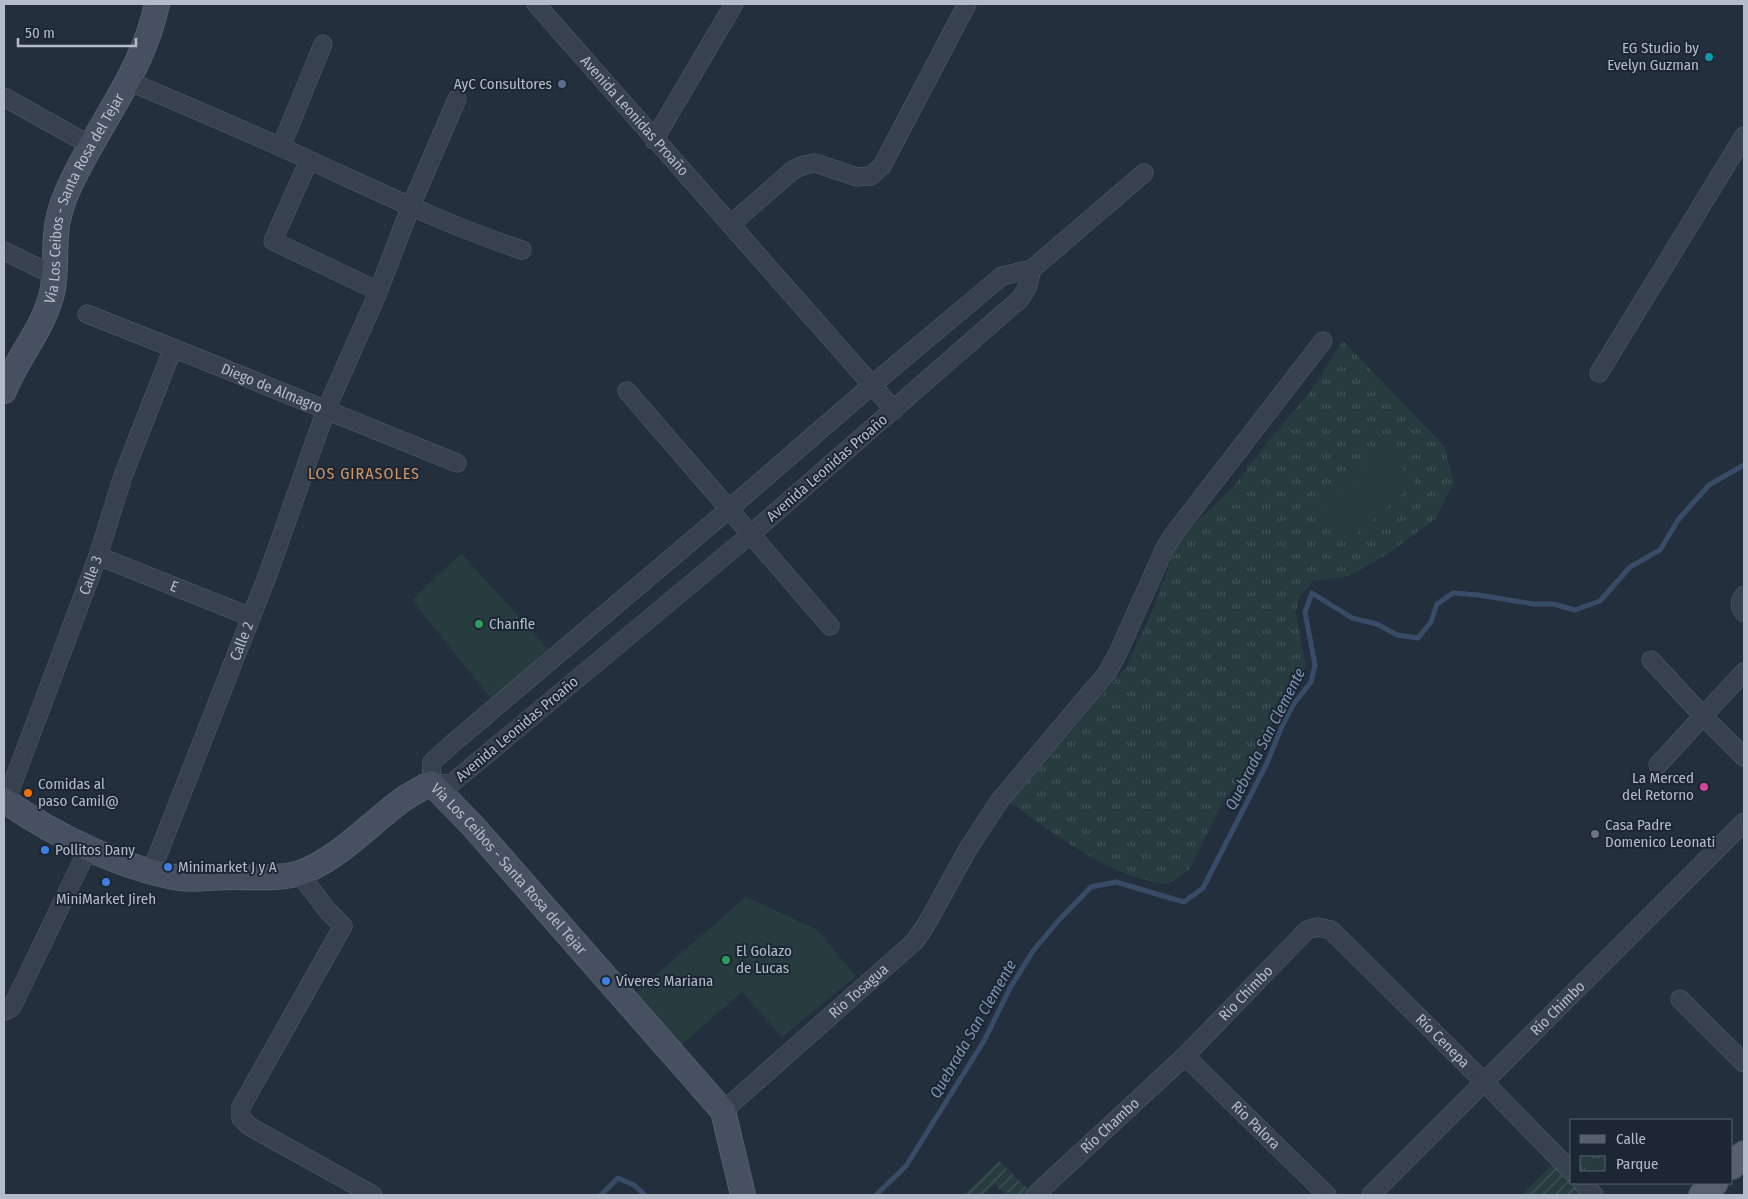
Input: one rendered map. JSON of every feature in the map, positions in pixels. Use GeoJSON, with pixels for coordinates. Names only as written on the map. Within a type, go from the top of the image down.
{"type":"FeatureCollection","features":[{"type":"Feature","properties":{"kind":"main road","name":"Via Los Ceibos - Santa Rosa del Tejar"},"geometry":{"type":"LineString","coordinates":[[4,391],[50,300],[55,276],[56,236],[59,214],[67,192],[90,145],[128,81],[145,46],[157,4]]}},
{"type":"Feature","properties":{"kind":"main road","name":"Via Los Ceibos - Santa Rosa del Tejar"},"geometry":{"type":"LineString","coordinates":[[5,800],[20,811],[88,849],[151,872],[196,879],[272,877],[299,873],[320,863],[405,798],[431,783],[472,825],[723,1111],[742,1195]]}},
{"type":"Feature","properties":{"kind":"main road"},"geometry":{"type":"LineString","coordinates":[[1733,1165],[1744,1154]]}},
{"type":"Feature","properties":{"kind":"main road"},"geometry":{"type":"LineString","coordinates":[[1702,1195],[1714,1184]]}},
{"type":"Feature","properties":{"kind":"street","name":"Avenida Leonidas Proaño"},"geometry":{"type":"LineString","coordinates":[[536,4],[654,140],[731,224],[894,410],[751,534],[451,784],[431,783],[432,762],[872,385]]}},
{"type":"Feature","properties":{"kind":"street"},"geometry":{"type":"LineString","coordinates":[[654,140],[734,4]]}},
{"type":"Feature","properties":{"kind":"street"},"geometry":{"type":"LineString","coordinates":[[731,224],[793,170],[804,165],[816,163],[857,177],[871,176],[882,166],[967,4]]}},
{"type":"Feature","properties":{"kind":"street"},"geometry":{"type":"LineString","coordinates":[[280,147],[323,44]]}},
{"type":"Feature","properties":{"kind":"street"},"geometry":{"type":"LineString","coordinates":[[128,81],[244,130],[411,206],[500,243],[522,250]]}},
{"type":"Feature","properties":{"kind":"street"},"geometry":{"type":"LineString","coordinates":[[4,97],[90,145]]}},
{"type":"Feature","properties":{"kind":"street","name":"Calle 2"},"geometry":{"type":"LineString","coordinates":[[151,872],[268,574],[326,410],[378,291],[411,206],[457,99]]}},
{"type":"Feature","properties":{"kind":"street"},"geometry":{"type":"LineString","coordinates":[[1599,373],[1744,136]]}},
{"type":"Feature","properties":{"kind":"street"},"geometry":{"type":"LineString","coordinates":[[309,160],[273,241],[378,291]]}},
{"type":"Feature","properties":{"kind":"street"},"geometry":{"type":"LineString","coordinates":[[872,385],[1002,276],[1032,269],[1144,173]]}},
{"type":"Feature","properties":{"kind":"street"},"geometry":{"type":"LineString","coordinates":[[4,250],[55,276]]}},
{"type":"Feature","properties":{"kind":"street"},"geometry":{"type":"LineString","coordinates":[[894,410],[1020,299],[1027,288],[1032,269]]}},
{"type":"Feature","properties":{"kind":"street","name":"Diego de Almagro"},"geometry":{"type":"LineString","coordinates":[[87,314],[456,463]]}},
{"type":"Feature","properties":{"kind":"street","name":"Rio Tosagua"},"geometry":{"type":"LineString","coordinates":[[723,1111],[915,941],[926,925],[968,849],[1000,800],[1107,673],[1118,653],[1164,550],[1173,535],[1323,341]]}},
{"type":"Feature","properties":{"kind":"street","name":"Calle 3"},"geometry":{"type":"LineString","coordinates":[[5,800],[98,556],[123,476],[174,348]]}},
{"type":"Feature","properties":{"kind":"street"},"geometry":{"type":"LineString","coordinates":[[627,391],[830,626]]}},
{"type":"Feature","properties":{"kind":"street","name":"E"},"geometry":{"type":"LineString","coordinates":[[98,556],[251,617]]}},
{"type":"Feature","properties":{"kind":"street"},"geometry":{"type":"LineString","coordinates":[[1744,596],[1740,599],[1740,606],[1744,613]]}},
{"type":"Feature","properties":{"kind":"street"},"geometry":{"type":"LineString","coordinates":[[1651,660],[1703,716],[1744,756]]}},
{"type":"Feature","properties":{"kind":"street"},"geometry":{"type":"LineString","coordinates":[[1658,765],[1744,672]]}},
{"type":"Feature","properties":{"kind":"street","name":"Río Chimbo"},"geometry":{"type":"LineString","coordinates":[[1371,1195],[1744,822]]}},
{"type":"Feature","properties":{"kind":"street"},"geometry":{"type":"LineString","coordinates":[[4,1011],[12,1007],[88,849]]}},
{"type":"Feature","properties":{"kind":"street"},"geometry":{"type":"LineString","coordinates":[[299,873],[327,910],[343,926],[241,1107],[241,1118],[249,1126],[373,1195]]}},
{"type":"Feature","properties":{"kind":"street","name":"Río Cenepa"},"geometry":{"type":"LineString","coordinates":[[1307,930],[1318,927],[1331,930],[1570,1170]]}},
{"type":"Feature","properties":{"kind":"street","name":"Rio Chimbo"},"geometry":{"type":"LineString","coordinates":[[1185,1056],[1307,930]]}},
{"type":"Feature","properties":{"kind":"street"},"geometry":{"type":"LineString","coordinates":[[1680,999],[1744,1063]]}},
{"type":"Feature","properties":{"kind":"street","name":"Río Chambo"},"geometry":{"type":"LineString","coordinates":[[1035,1195],[1185,1056]]}},
{"type":"Feature","properties":{"kind":"street","name":"Río Palora"},"geometry":{"type":"LineString","coordinates":[[1185,1056],[1326,1195]]}},
{"type":"Feature","properties":{"kind":"street"},"geometry":{"type":"LineString","coordinates":[[1583,1184],[1594,1195]]}},
{"type":"Feature","properties":{"kind":"green space"},"geometry":{"type":"Polygon","coordinates":[[[1343,341],[1444,446],[1454,482],[1435,519],[1387,554],[1350,576],[1312,581],[1298,600],[1296,613],[1306,666],[1277,712],[1262,749],[1222,804],[1189,870],[1168,884],[1126,874],[1105,865],[1085,854],[1010,803],[1127,666],[1155,605],[1178,540],[1233,487],[1269,440],[1310,392],[1343,341]]]}},
{"type":"Feature","properties":{"kind":"green space"},"geometry":{"type":"Polygon","coordinates":[[[1387,451],[1415,483],[1347,542],[1319,509],[1387,451]]]}},
{"type":"Feature","properties":{"kind":"green space","name":"Chanfle"},"geometry":{"type":"Polygon","coordinates":[[[461,553],[548,649],[492,700],[412,600],[461,553]]]}},
{"type":"Feature","properties":{"kind":"green space","name":"El Golazo de Lucas"},"geometry":{"type":"Polygon","coordinates":[[[746,897],[816,929],[856,976],[782,1037],[742,992],[679,1047],[634,994],[746,897]]]}},
{"type":"Feature","properties":{"kind":"green space"},"geometry":{"type":"Polygon","coordinates":[[[999,1161],[1031,1192],[1027,1195],[1012,1195],[1008,1192],[1005,1195],[995,1184],[983,1195],[963,1195],[999,1161]]]}},
{"type":"Feature","properties":{"kind":"green space"},"geometry":{"type":"Polygon","coordinates":[[[1553,1164],[1570,1182],[1570,1184],[1572,1184],[1583,1195],[1521,1195],[1553,1164]]]}},
{"type":"Feature","properties":{"kind":"waterway","name":"Quebrada San Clemente"},"geometry":{"type":"LineString","coordinates":[[876,1195],[906,1166],[984,1041],[1010,988],[1033,951],[1059,920],[1091,887],[1116,882],[1184,902],[1203,888],[1267,763],[1293,705],[1311,682],[1315,665],[1305,612],[1312,593],[1352,618],[1377,624],[1397,635],[1418,638],[1431,622],[1437,604],[1453,593],[1479,595],[1533,604],[1553,604],[1575,610],[1600,601],[1630,567],[1660,550],[1678,520],[1709,485],[1744,465]]}},
{"type":"Feature","properties":{"kind":"waterway","name":"Quebrada San Clemente"},"geometry":{"type":"LineString","coordinates":[[601,1195],[618,1178],[634,1185],[645,1195]]}},
{"type":"Feature","properties":{"kind":"place","name":"EG Studio by Evelyn Guzman"},"geometry":{"type":"Point","coordinates":[1709,57]}},
{"type":"Feature","properties":{"kind":"place","name":"AyC Consultores"},"geometry":{"type":"Point","coordinates":[562,84]}},
{"type":"Feature","properties":{"kind":"place","name":"Chanfle"},"geometry":{"type":"Point","coordinates":[479,624]}},
{"type":"Feature","properties":{"kind":"place","name":"La Merced del Retorno"},"geometry":{"type":"Point","coordinates":[1704,787]}},
{"type":"Feature","properties":{"kind":"place","name":"Comidas al paso Camil@"},"geometry":{"type":"Point","coordinates":[28,793]}},
{"type":"Feature","properties":{"kind":"place","name":"Casa Padre Domenico Leonati"},"geometry":{"type":"Point","coordinates":[1595,834]}},
{"type":"Feature","properties":{"kind":"place","name":"Pollitos Dany"},"geometry":{"type":"Point","coordinates":[45,850]}},
{"type":"Feature","properties":{"kind":"place","name":"Minimarket J y A"},"geometry":{"type":"Point","coordinates":[168,867]}},
{"type":"Feature","properties":{"kind":"place","name":"MiniMarket Jireh"},"geometry":{"type":"Point","coordinates":[106,882]}},
{"type":"Feature","properties":{"kind":"place","name":"El Golazo de Lucas"},"geometry":{"type":"Point","coordinates":[726,960]}},
{"type":"Feature","properties":{"kind":"place","name":"Víveres Mariana"},"geometry":{"type":"Point","coordinates":[606,981]}},
{"type":"Feature","properties":{"kind":"district","name":"LOS GIRASOLES"},"geometry":{"type":"Point","coordinates":[364,473]}}]}
